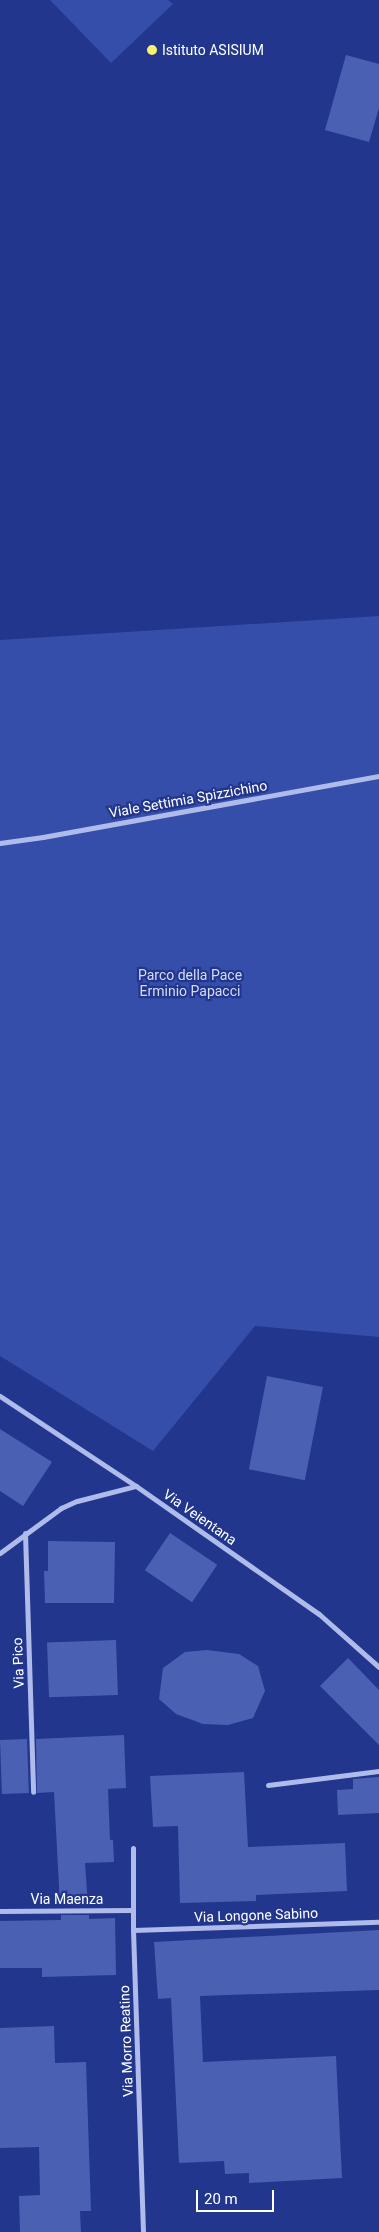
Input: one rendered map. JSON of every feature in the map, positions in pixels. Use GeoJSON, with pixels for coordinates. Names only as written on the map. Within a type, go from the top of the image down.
{"type":"FeatureCollection","features":[{"type":"Feature","properties":{"kind":"street","name":"Viale Settimia Spizzichino"},"geometry":{"type":"LineString","coordinates":[[0,842],[43,837],[379,776]]}},
{"type":"Feature","properties":{"kind":"street","name":"Via Veientana"},"geometry":{"type":"LineString","coordinates":[[0,1396],[136,1486],[319,1614],[379,1667]]}},
{"type":"Feature","properties":{"kind":"street"},"geometry":{"type":"LineString","coordinates":[[0,1553],[46,1517],[77,1501],[136,1486]]}},
{"type":"Feature","properties":{"kind":"street","name":"Via Pico"},"geometry":{"type":"LineString","coordinates":[[25,1533],[33,1792]]}},
{"type":"Feature","properties":{"kind":"street"},"geometry":{"type":"LineString","coordinates":[[268,1785],[379,1771]]}},
{"type":"Feature","properties":{"kind":"street","name":"Via Morro Reatino"},"geometry":{"type":"LineString","coordinates":[[133,1848],[133,1930],[144,2232]]}},
{"type":"Feature","properties":{"kind":"street","name":"Via Maenza"},"geometry":{"type":"LineString","coordinates":[[0,1911],[133,1910]]}},
{"type":"Feature","properties":{"kind":"street","name":"Via Longone Sabino"},"geometry":{"type":"LineString","coordinates":[[133,1930],[379,1922]]}},
{"type":"Feature","properties":{"kind":"green space"},"geometry":{"type":"Polygon","coordinates":[[[50,0],[168,0],[173,4],[111,63],[50,0]]]}},
{"type":"Feature","properties":{"kind":"green space","name":"Parco della Pace Erminio Papacci"},"geometry":{"type":"Polygon","coordinates":[[[379,616],[379,1337],[255,1326],[153,1451],[0,1356],[0,640],[379,616]]]}},
{"type":"Feature","properties":{"kind":"building"},"geometry":{"type":"Polygon","coordinates":[[[346,55],[379,64],[379,108],[369,142],[325,130],[346,55]]]}},
{"type":"Feature","properties":{"kind":"building"},"geometry":{"type":"Polygon","coordinates":[[[267,1376],[323,1387],[305,1480],[249,1469],[267,1376]]]}},
{"type":"Feature","properties":{"kind":"building"},"geometry":{"type":"Polygon","coordinates":[[[0,1429],[52,1462],[23,1506],[0,1491],[0,1429]]]}},
{"type":"Feature","properties":{"kind":"building"},"geometry":{"type":"Polygon","coordinates":[[[170,1533],[217,1565],[192,1602],[145,1570],[170,1533]]]}},
{"type":"Feature","properties":{"kind":"building"},"geometry":{"type":"Polygon","coordinates":[[[48,1541],[115,1542],[114,1603],[45,1603],[44,1571],[48,1571],[48,1541]]]}},
{"type":"Feature","properties":{"kind":"building"},"geometry":{"type":"Polygon","coordinates":[[[116,1640],[118,1695],[49,1697],[47,1642],[116,1640]]]}},
{"type":"Feature","properties":{"kind":"building"},"geometry":{"type":"Polygon","coordinates":[[[207,1650],[239,1654],[258,1666],[265,1691],[253,1718],[228,1725],[203,1724],[176,1714],[159,1699],[163,1668],[185,1652],[207,1650]]]}},
{"type":"Feature","properties":{"kind":"building"},"geometry":{"type":"Polygon","coordinates":[[[348,1658],[379,1690],[379,1745],[320,1686],[348,1658]]]}},
{"type":"Feature","properties":{"kind":"building"},"geometry":{"type":"Polygon","coordinates":[[[124,1735],[126,1788],[108,1789],[110,1840],[113,1840],[114,1862],[85,1863],[88,1906],[60,1906],[54,1792],[37,1793],[36,1739],[124,1735]]]}},
{"type":"Feature","properties":{"kind":"building"},"geometry":{"type":"Polygon","coordinates":[[[27,1739],[29,1793],[2,1794],[0,1740],[27,1739]]]}},
{"type":"Feature","properties":{"kind":"building"},"geometry":{"type":"Polygon","coordinates":[[[244,1772],[248,1847],[345,1843],[347,1891],[256,1895],[256,1901],[180,1903],[178,1826],[153,1827],[150,1776],[244,1772]]]}},
{"type":"Feature","properties":{"kind":"building"},"geometry":{"type":"Polygon","coordinates":[[[379,1777],[379,1813],[338,1815],[337,1790],[353,1789],[353,1779],[379,1777]]]}},
{"type":"Feature","properties":{"kind":"building"},"geometry":{"type":"Polygon","coordinates":[[[61,1915],[89,1915],[89,1919],[115,1918],[116,1975],[42,1977],[42,1968],[0,1968],[0,1921],[61,1920],[61,1915]]]}},
{"type":"Feature","properties":{"kind":"building"},"geometry":{"type":"Polygon","coordinates":[[[379,1930],[379,1990],[200,1996],[203,2062],[336,2056],[342,2178],[249,2183],[249,2173],[225,2174],[224,2161],[179,2163],[171,1998],[158,1999],[154,1942],[379,1930]]]}},
{"type":"Feature","properties":{"kind":"building"},"geometry":{"type":"Polygon","coordinates":[[[54,2026],[55,2063],[86,2062],[91,2211],[80,2211],[81,2232],[20,2232],[19,2196],[40,2195],[39,2147],[0,2148],[0,2028],[54,2026]]]}},
{"type":"Feature","properties":{"kind":"place","name":"Istituto ASISIUM"},"geometry":{"type":"Point","coordinates":[152,50]}}]}
